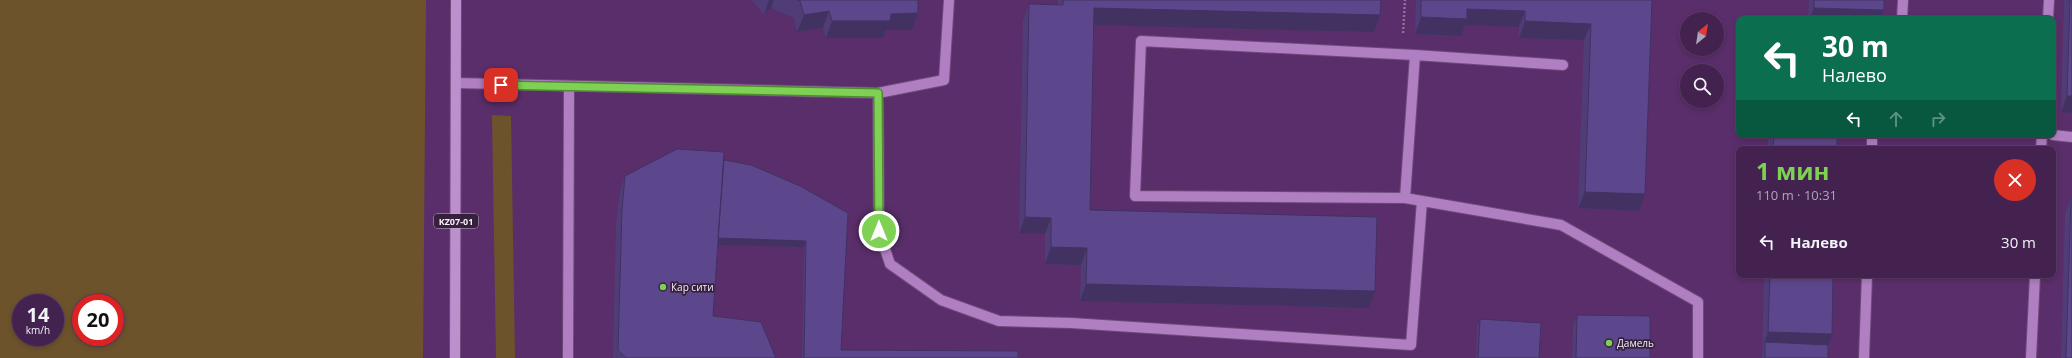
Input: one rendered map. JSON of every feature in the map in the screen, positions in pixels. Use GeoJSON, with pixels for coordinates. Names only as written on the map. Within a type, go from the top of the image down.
{"type":"FeatureCollection","features":[{"type":"Feature","properties":{"kind":"main road","name":"KZ07-01"},"geometry":{"type":"LineString","coordinates":[[455,358],[456,0]]}},
{"type":"Feature","properties":{"kind":"lane"},"geometry":{"type":"LineString","coordinates":[[456,83],[878,93],[944,80],[949,0]]}},
{"type":"Feature","properties":{"kind":"lane"},"geometry":{"type":"LineString","coordinates":[[1902,0],[1902,16]]}},
{"type":"Feature","properties":{"kind":"lane"},"geometry":{"type":"LineString","coordinates":[[2048,16],[2049,0]]}},
{"type":"Feature","properties":{"kind":"lane"},"geometry":{"type":"LineString","coordinates":[[1563,65],[1401,54],[1141,41],[1135,196],[1405,198],[1561,224],[1698,302],[1698,358]]}},
{"type":"Feature","properties":{"kind":"lane"},"geometry":{"type":"LineString","coordinates":[[1405,198],[1415,55]]}},
{"type":"Feature","properties":{"kind":"lane"},"geometry":{"type":"LineString","coordinates":[[568,358],[569,86]]}},
{"type":"Feature","properties":{"kind":"lane"},"geometry":{"type":"LineString","coordinates":[[878,93],[879,231],[890,264],[941,300],[999,321],[1071,323],[1411,344],[1422,201]]}},
{"type":"Feature","properties":{"kind":"lane"},"geometry":{"type":"LineString","coordinates":[[2056,135],[2072,137]]}},
{"type":"Feature","properties":{"kind":"lane"},"geometry":{"type":"LineString","coordinates":[[1864,358],[1867,278]]}},
{"type":"Feature","properties":{"kind":"lane"},"geometry":{"type":"LineString","coordinates":[[2031,358],[2035,278]]}},
{"type":"Feature","properties":{"kind":"path"},"geometry":{"type":"LineString","coordinates":[[1401,54],[1405,0]]}},
{"type":"Feature","properties":{"kind":"shaded area"},"geometry":{"type":"Polygon","coordinates":[[[0,0],[426,0],[423,358],[0,358],[0,0]]]}},
{"type":"Feature","properties":{"kind":"shaded area"},"geometry":{"type":"Polygon","coordinates":[[[492,115],[511,116],[515,358],[496,358],[492,115]]]}},
{"type":"Feature","properties":{"kind":"building"},"geometry":{"type":"Polygon","coordinates":[[[797,0],[918,0],[918,13],[891,14],[890,21],[832,21],[829,11],[804,15],[800,1],[797,0]]]}},
{"type":"Feature","properties":{"kind":"building"},"geometry":{"type":"Polygon","coordinates":[[[1063,0],[1381,0],[1380,15],[1094,8],[1090,210],[1377,217],[1375,291],[1086,284],[1087,248],[1051,247],[1051,218],[1025,217],[1029,4],[1063,5],[1063,0]]]}},
{"type":"Feature","properties":{"kind":"building"},"geometry":{"type":"Polygon","coordinates":[[[1421,0],[1652,0],[1645,194],[1585,192],[1591,24],[1525,21],[1525,11],[1467,9],[1467,19],[1421,17],[1421,0]]]}},
{"type":"Feature","properties":{"kind":"building"},"geometry":{"type":"Polygon","coordinates":[[[1814,0],[1884,0],[1884,10],[1814,8],[1814,0]]]}},
{"type":"Feature","properties":{"kind":"building"},"geometry":{"type":"Polygon","coordinates":[[[2070,0],[2072,0],[2072,96],[2067,96],[2070,0]]]}},
{"type":"Feature","properties":{"kind":"building"},"geometry":{"type":"Polygon","coordinates":[[[1774,138],[1837,138],[1837,146],[1773,146],[1774,138]]]}},
{"type":"Feature","properties":{"kind":"building","name":"Кар сити"},"geometry":{"type":"Polygon","coordinates":[[[677,149],[724,152],[713,316],[761,322],[776,358],[626,358],[618,350],[622,210],[625,176],[677,149]]]}},
{"type":"Feature","properties":{"kind":"building"},"geometry":{"type":"Polygon","coordinates":[[[724,160],[751,165],[800,186],[848,213],[841,350],[1018,351],[1018,358],[804,358],[806,241],[718,238],[724,160]]]}},
{"type":"Feature","properties":{"kind":"building"},"geometry":{"type":"Polygon","coordinates":[[[2071,197],[2072,358],[2066,358],[2071,197]]]}},
{"type":"Feature","properties":{"kind":"building"},"geometry":{"type":"Polygon","coordinates":[[[1770,278],[1833,278],[1832,334],[1768,332],[1770,278]]]}},
{"type":"Feature","properties":{"kind":"building","name":"Дамель"},"geometry":{"type":"Polygon","coordinates":[[[1577,315],[1650,316],[1650,358],[1576,358],[1577,315]]]}},
{"type":"Feature","properties":{"kind":"building"},"geometry":{"type":"Polygon","coordinates":[[[1480,319],[1541,323],[1539,358],[1478,358],[1480,319]]]}},
{"type":"Feature","properties":{"kind":"building"},"geometry":{"type":"Polygon","coordinates":[[[1765,342],[1828,345],[1828,358],[1765,358],[1765,342]]]}},
{"type":"Feature","properties":{"kind":"place","name":"Кар сити"},"geometry":{"type":"Point","coordinates":[663,287]}},
{"type":"Feature","properties":{"kind":"place","name":"Дамель"},"geometry":{"type":"Point","coordinates":[1609,343]}},
{"type":"Feature","properties":{"kind":"route"},"geometry":{"type":"LineString","coordinates":[[501,85],[878,93],[879,231]]}}]}
